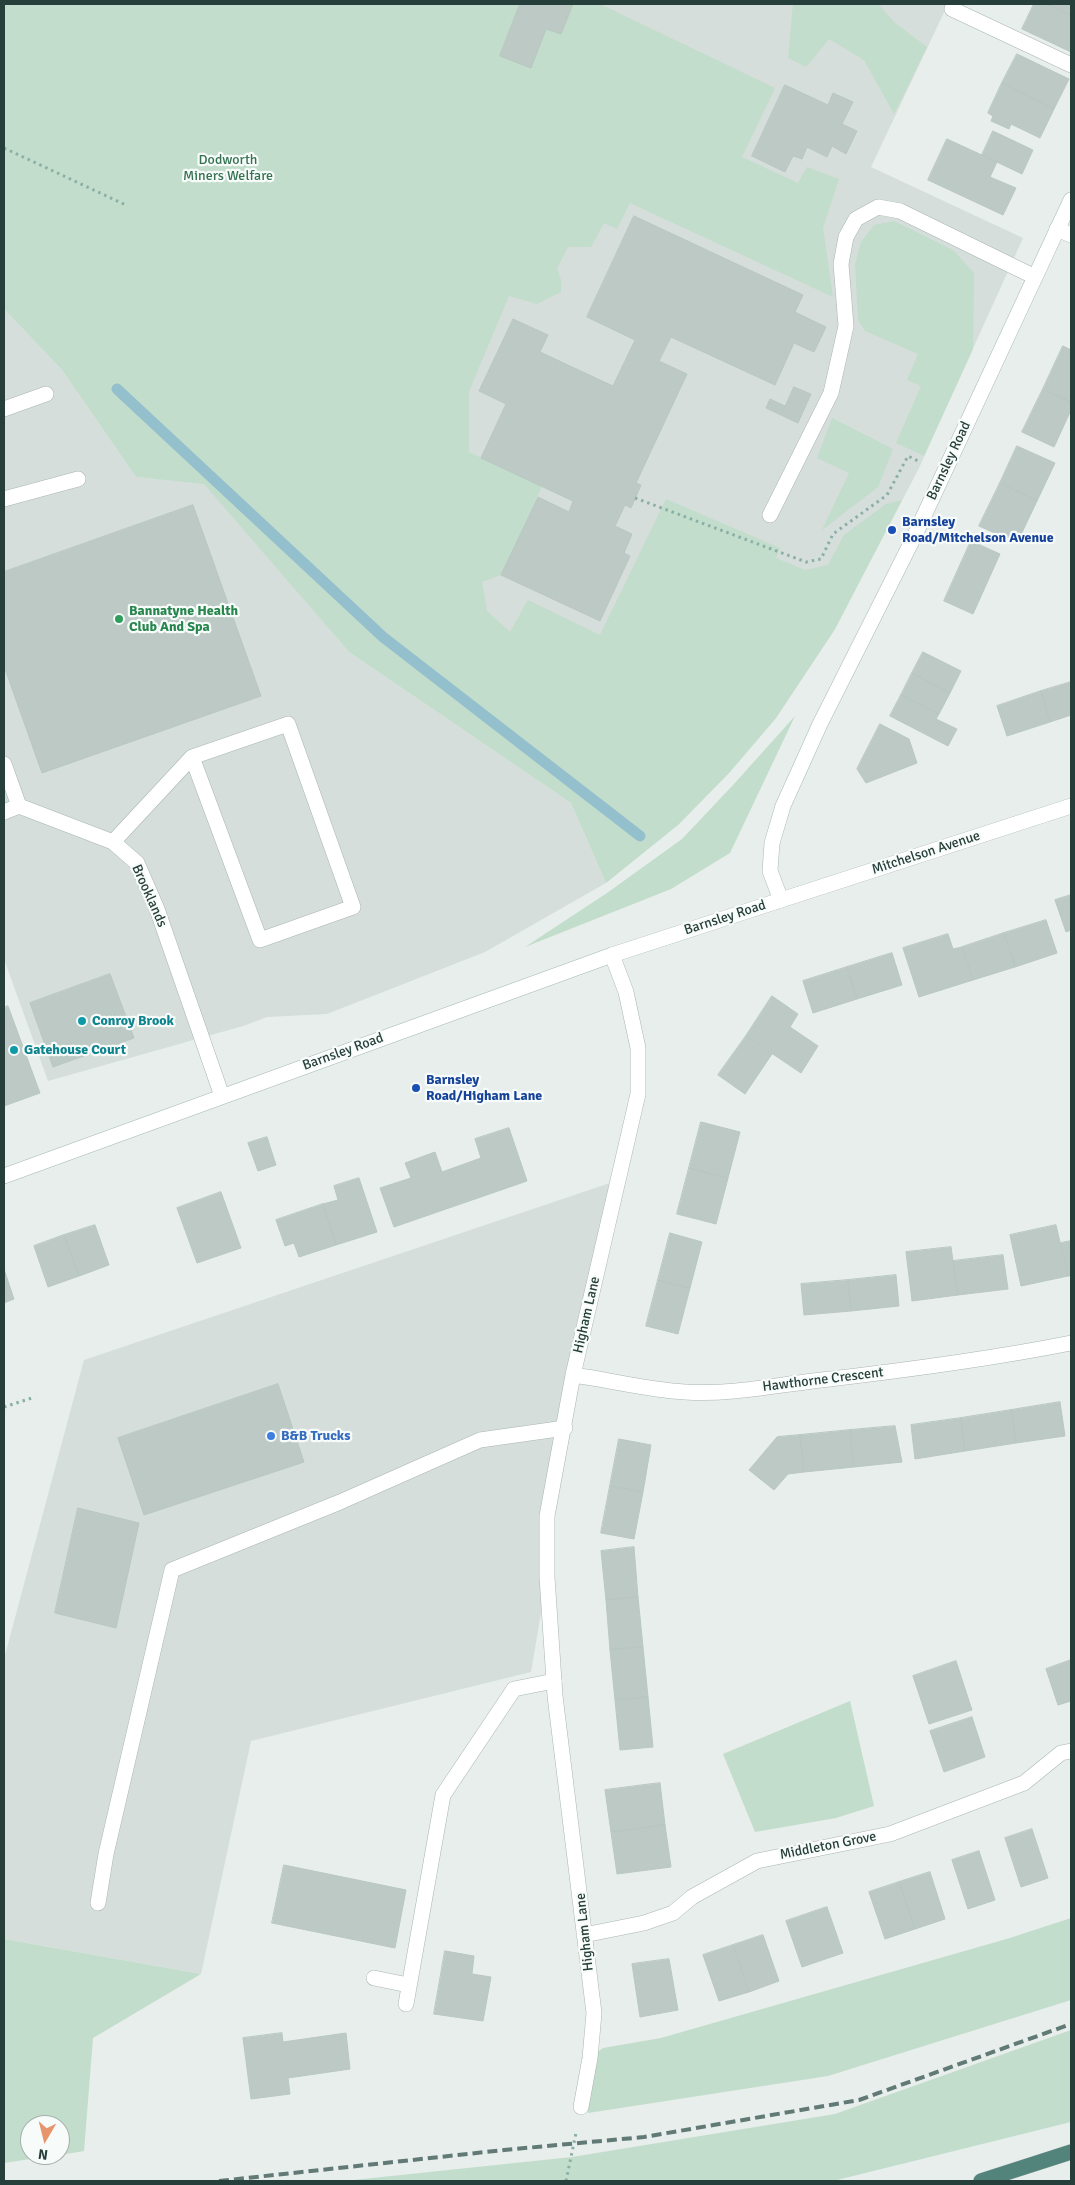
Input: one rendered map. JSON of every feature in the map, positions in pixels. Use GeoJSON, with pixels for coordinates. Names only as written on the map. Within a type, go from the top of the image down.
{"type":"FeatureCollection","features":[{"type":"Feature","properties":{"kind":"highway"},"geometry":{"type":"LineString","coordinates":[[981,2181],[1071,2152]]}},
{"type":"Feature","properties":{"kind":"street"},"geometry":{"type":"LineString","coordinates":[[954,4],[952,9],[1071,65]]}},
{"type":"Feature","properties":{"kind":"street","name":"Barnsley Road"},"geometry":{"type":"LineString","coordinates":[[4,1176],[612,955],[781,900],[770,871],[772,843],[783,806],[820,724],[917,529],[1035,277],[1064,232],[1071,200]]}},
{"type":"Feature","properties":{"kind":"street"},"geometry":{"type":"LineString","coordinates":[[770,515],[830,393],[846,326],[841,264],[846,237],[856,220],[878,207],[900,211],[1035,277]]}},
{"type":"Feature","properties":{"kind":"street"},"geometry":{"type":"LineString","coordinates":[[4,409],[46,394]]}},
{"type":"Feature","properties":{"kind":"street"},"geometry":{"type":"LineString","coordinates":[[4,499],[78,478]]}},
{"type":"Feature","properties":{"kind":"street"},"geometry":{"type":"LineString","coordinates":[[113,842],[192,758],[288,724],[353,907],[260,940],[192,758]]}},
{"type":"Feature","properties":{"kind":"street"},"geometry":{"type":"LineString","coordinates":[[4,764],[19,806],[4,812]]}},
{"type":"Feature","properties":{"kind":"street","name":"Brooklands"},"geometry":{"type":"LineString","coordinates":[[19,806],[113,842],[137,863],[157,909],[222,1096]]}},
{"type":"Feature","properties":{"kind":"street","name":"Mitchelson Avenue"},"geometry":{"type":"LineString","coordinates":[[781,900],[1071,806]]}},
{"type":"Feature","properties":{"kind":"street","name":"Higham Lane"},"geometry":{"type":"LineString","coordinates":[[581,2107],[590,2058],[594,2013],[580,1885],[561,1756],[554,1681],[547,1578],[548,1516],[573,1375],[638,1094],[638,1048],[626,992],[612,955]]}},
{"type":"Feature","properties":{"kind":"street","name":"Hawthorne Crescent"},"geometry":{"type":"LineString","coordinates":[[573,1375],[598,1378],[640,1388],[687,1392],[734,1391],[903,1371],[1022,1353],[1071,1343]]}},
{"type":"Feature","properties":{"kind":"street"},"geometry":{"type":"LineString","coordinates":[[98,1903],[106,1854],[172,1570],[340,1502],[480,1440],[565,1428]]}},
{"type":"Feature","properties":{"kind":"street"},"geometry":{"type":"LineString","coordinates":[[406,2004],[443,1795],[514,1689],[554,1681]]}},
{"type":"Feature","properties":{"kind":"street","name":"Middleton Grove"},"geometry":{"type":"LineString","coordinates":[[584,1935],[644,1923],[673,1913],[692,1897],[757,1861],[890,1834],[1024,1783],[1061,1753],[1071,1750]]}},
{"type":"Feature","properties":{"kind":"street"},"geometry":{"type":"LineString","coordinates":[[374,1978],[408,1985]]}},
{"type":"Feature","properties":{"kind":"path"},"geometry":{"type":"LineString","coordinates":[[4,148],[126,205]]}},
{"type":"Feature","properties":{"kind":"path"},"geometry":{"type":"LineString","coordinates":[[4,1407],[35,1397]]}},
{"type":"Feature","properties":{"kind":"path"},"geometry":{"type":"LineString","coordinates":[[566,2181],[581,2107]]}},
{"type":"Feature","properties":{"kind":"shaded area"},"geometry":{"type":"Polygon","coordinates":[[[576,4],[948,4],[871,167],[1023,238],[919,468],[835,629],[776,718],[729,773],[678,825],[366,556],[576,4]]]}},
{"type":"Feature","properties":{"kind":"shaded area"},"geometry":{"type":"Polygon","coordinates":[[[4,309],[62,370],[136,477],[204,483],[349,652],[571,803],[606,883],[485,952],[327,1014],[267,1017],[243,1026],[48,1081],[4,959],[4,309]]]}},
{"type":"Feature","properties":{"kind":"shaded area"},"geometry":{"type":"Polygon","coordinates":[[[619,1180],[547,1528],[547,1577],[531,1672],[251,1741],[201,1974],[4,1939],[4,1659],[84,1360],[619,1180]]]}},
{"type":"Feature","properties":{"kind":"green space","name":"Dodworth Miners Welfare"},"geometry":{"type":"Polygon","coordinates":[[[4,4],[600,4],[775,88],[742,157],[798,183],[807,167],[839,179],[823,228],[833,297],[630,203],[617,229],[604,223],[591,247],[568,247],[557,268],[561,280],[561,292],[537,304],[509,296],[469,391],[469,452],[542,486],[501,575],[482,582],[487,611],[510,632],[528,600],[600,635],[666,499],[780,548],[776,558],[805,570],[828,565],[844,535],[886,504],[902,500],[835,629],[776,718],[729,773],[678,825],[606,883],[571,803],[349,652],[204,484],[136,477],[62,370],[4,309],[4,4]]]}},
{"type":"Feature","properties":{"kind":"green space"},"geometry":{"type":"Polygon","coordinates":[[[793,4],[878,4],[895,23],[927,47],[894,114],[864,60],[829,39],[806,67],[788,58],[793,4]]]}},
{"type":"Feature","properties":{"kind":"green space"},"geometry":{"type":"Polygon","coordinates":[[[894,221],[953,250],[974,273],[973,349],[924,456],[896,443],[921,386],[907,380],[918,354],[865,331],[858,320],[855,264],[861,242],[874,225],[894,221]]]}},
{"type":"Feature","properties":{"kind":"green space"},"geometry":{"type":"Polygon","coordinates":[[[832,418],[893,449],[878,487],[822,530],[849,473],[817,458],[832,418]]]}},
{"type":"Feature","properties":{"kind":"green space"},"geometry":{"type":"Polygon","coordinates":[[[795,716],[730,853],[671,889],[525,947],[607,893],[682,839],[795,716]]]}},
{"type":"Feature","properties":{"kind":"green space"},"geometry":{"type":"Polygon","coordinates":[[[850,1701],[874,1806],[836,1818],[755,1832],[723,1754],[850,1701]]]}},
{"type":"Feature","properties":{"kind":"green space"},"geometry":{"type":"Polygon","coordinates":[[[1071,1918],[1071,2000],[828,2076],[588,2113],[590,2058],[603,2048],[661,2038],[1010,1938],[1071,1918]]]}},
{"type":"Feature","properties":{"kind":"green space"},"geometry":{"type":"Polygon","coordinates":[[[4,1939],[201,1974],[93,2038],[84,2151],[70,2153],[70,2115],[20,2115],[20,2161],[4,2163],[4,1939]]]}},
{"type":"Feature","properties":{"kind":"green space"},"geometry":{"type":"Polygon","coordinates":[[[1071,2030],[1071,2122],[833,2181],[344,2181],[572,2157],[835,2114],[1071,2030]]]}},
{"type":"Feature","properties":{"kind":"building"},"geometry":{"type":"Polygon","coordinates":[[[520,4],[573,4],[561,34],[546,29],[531,68],[500,56],[520,4]]]}},
{"type":"Feature","properties":{"kind":"building"},"geometry":{"type":"Polygon","coordinates":[[[1034,4],[1047,4],[1071,15],[1071,52],[1022,29],[1034,4]]]}},
{"type":"Feature","properties":{"kind":"building"},"geometry":{"type":"Polygon","coordinates":[[[1047,4],[1071,4],[1071,15],[1047,4]]]}},
{"type":"Feature","properties":{"kind":"building"},"geometry":{"type":"Polygon","coordinates":[[[1017,54],[1069,79],[1054,109],[1002,83],[1017,54]]]}},
{"type":"Feature","properties":{"kind":"building"},"geometry":{"type":"Polygon","coordinates":[[[1002,83],[1054,109],[1040,138],[1011,124],[1009,129],[991,121],[993,116],[988,113],[1002,83]]]}},
{"type":"Feature","properties":{"kind":"building"},"geometry":{"type":"Polygon","coordinates":[[[785,85],[828,105],[833,93],[853,102],[842,124],[857,131],[846,154],[832,146],[827,157],[807,147],[802,159],[793,156],[785,172],[752,156],[785,85]]]}},
{"type":"Feature","properties":{"kind":"building"},"geometry":{"type":"Polygon","coordinates":[[[993,131],[1033,150],[1022,174],[982,155],[993,131]]]}},
{"type":"Feature","properties":{"kind":"building"},"geometry":{"type":"Polygon","coordinates":[[[947,139],[997,162],[990,177],[1016,188],[1003,215],[928,180],[947,139]]]}},
{"type":"Feature","properties":{"kind":"building"},"geometry":{"type":"Polygon","coordinates":[[[634,216],[803,295],[795,312],[826,327],[814,352],[794,343],[775,385],[671,337],[659,361],[687,374],[636,483],[641,485],[631,508],[625,505],[615,526],[632,534],[624,553],[630,556],[600,621],[501,575],[538,497],[569,512],[573,501],[481,458],[506,404],[479,391],[513,319],[548,335],[540,352],[613,386],[635,340],[587,317],[634,216]]]}},
{"type":"Feature","properties":{"kind":"building"},"geometry":{"type":"Polygon","coordinates":[[[1063,346],[1071,350],[1071,402],[1043,389],[1063,346]]]}},
{"type":"Feature","properties":{"kind":"building"},"geometry":{"type":"Polygon","coordinates":[[[794,387],[811,394],[798,423],[766,408],[770,399],[785,406],[794,387]]]}},
{"type":"Feature","properties":{"kind":"building"},"geometry":{"type":"Polygon","coordinates":[[[1043,389],[1071,402],[1071,410],[1054,447],[1022,432],[1043,389]]]}},
{"type":"Feature","properties":{"kind":"building"},"geometry":{"type":"Polygon","coordinates":[[[1017,446],[1055,463],[1037,501],[1000,483],[1017,446]]]}},
{"type":"Feature","properties":{"kind":"building"},"geometry":{"type":"Polygon","coordinates":[[[1000,483],[1037,501],[1017,543],[979,526],[1000,483]]]}},
{"type":"Feature","properties":{"kind":"building","name":"Bannatyne Health Club And Spa"},"geometry":{"type":"Polygon","coordinates":[[[193,505],[261,696],[42,773],[4,666],[4,572],[193,505]]]}},
{"type":"Feature","properties":{"kind":"building"},"geometry":{"type":"Polygon","coordinates":[[[971,541],[1000,554],[973,614],[944,601],[971,541]]]}},
{"type":"Feature","properties":{"kind":"building"},"geometry":{"type":"Polygon","coordinates":[[[923,652],[961,671],[950,693],[912,673],[923,652]]]}},
{"type":"Feature","properties":{"kind":"building"},"geometry":{"type":"Polygon","coordinates":[[[912,673],[950,693],[939,714],[901,695],[912,673]]]}},
{"type":"Feature","properties":{"kind":"building"},"geometry":{"type":"Polygon","coordinates":[[[1071,682],[1071,715],[1050,722],[1041,691],[1071,682]]]}},
{"type":"Feature","properties":{"kind":"building"},"geometry":{"type":"Polygon","coordinates":[[[1041,691],[1050,722],[1007,736],[997,706],[1041,691]]]}},
{"type":"Feature","properties":{"kind":"building"},"geometry":{"type":"Polygon","coordinates":[[[901,695],[939,714],[936,719],[957,729],[948,746],[890,716],[901,695]]]}},
{"type":"Feature","properties":{"kind":"building"},"geometry":{"type":"Polygon","coordinates":[[[880,724],[909,739],[917,763],[866,783],[857,769],[880,724]]]}},
{"type":"Feature","properties":{"kind":"building"},"geometry":{"type":"Polygon","coordinates":[[[1071,895],[1071,930],[1066,932],[1055,900],[1071,895]]]}},
{"type":"Feature","properties":{"kind":"building"},"geometry":{"type":"Polygon","coordinates":[[[1046,920],[1057,953],[1015,967],[1004,933],[1046,920]]]}},
{"type":"Feature","properties":{"kind":"building"},"geometry":{"type":"Polygon","coordinates":[[[1004,933],[1015,967],[973,980],[962,947],[1004,933]]]}},
{"type":"Feature","properties":{"kind":"building"},"geometry":{"type":"Polygon","coordinates":[[[948,934],[953,949],[962,947],[973,980],[919,997],[903,948],[948,934]]]}},
{"type":"Feature","properties":{"kind":"building"},"geometry":{"type":"Polygon","coordinates":[[[892,953],[902,985],[857,999],[847,967],[892,953]]]}},
{"type":"Feature","properties":{"kind":"building"},"geometry":{"type":"Polygon","coordinates":[[[847,967],[857,999],[813,1013],[803,981],[847,967]]]}},
{"type":"Feature","properties":{"kind":"building","name":"Conroy Brook"},"geometry":{"type":"Polygon","coordinates":[[[110,974],[134,1038],[53,1067],[30,1003],[110,974]]]}},
{"type":"Feature","properties":{"kind":"building"},"geometry":{"type":"Polygon","coordinates":[[[772,996],[798,1014],[790,1027],[818,1046],[801,1073],[746,1036],[772,996]]]}},
{"type":"Feature","properties":{"kind":"building","name":"Gatehouse Court"},"geometry":{"type":"Polygon","coordinates":[[[8,1006],[40,1093],[4,1106],[4,1008],[8,1006]]]}},
{"type":"Feature","properties":{"kind":"building"},"geometry":{"type":"Polygon","coordinates":[[[746,1036],[772,1054],[745,1094],[718,1075],[746,1036]]]}},
{"type":"Feature","properties":{"kind":"building"},"geometry":{"type":"Polygon","coordinates":[[[701,1122],[740,1132],[728,1178],[689,1168],[701,1122]]]}},
{"type":"Feature","properties":{"kind":"building"},"geometry":{"type":"Polygon","coordinates":[[[509,1128],[527,1181],[394,1227],[380,1188],[411,1178],[405,1163],[435,1152],[442,1172],[481,1158],[475,1139],[509,1128]]]}},
{"type":"Feature","properties":{"kind":"building"},"geometry":{"type":"Polygon","coordinates":[[[267,1137],[276,1165],[258,1171],[248,1143],[267,1137]]]}},
{"type":"Feature","properties":{"kind":"building"},"geometry":{"type":"Polygon","coordinates":[[[689,1168],[728,1178],[716,1224],[677,1214],[689,1168]]]}},
{"type":"Feature","properties":{"kind":"building"},"geometry":{"type":"Polygon","coordinates":[[[359,1178],[377,1232],[336,1245],[323,1204],[338,1200],[334,1186],[359,1178]]]}},
{"type":"Feature","properties":{"kind":"building"},"geometry":{"type":"Polygon","coordinates":[[[221,1192],[241,1248],[197,1263],[177,1208],[221,1192]]]}},
{"type":"Feature","properties":{"kind":"building"},"geometry":{"type":"Polygon","coordinates":[[[323,1204],[336,1245],[299,1257],[294,1243],[285,1246],[276,1220],[323,1204]]]}},
{"type":"Feature","properties":{"kind":"building"},"geometry":{"type":"Polygon","coordinates":[[[95,1225],[109,1265],[79,1276],[64,1235],[95,1225]]]}},
{"type":"Feature","properties":{"kind":"building"},"geometry":{"type":"Polygon","coordinates":[[[1056,1225],[1068,1276],[1021,1286],[1010,1235],[1056,1225]]]}},
{"type":"Feature","properties":{"kind":"building"},"geometry":{"type":"Polygon","coordinates":[[[670,1233],[702,1242],[690,1288],[658,1280],[670,1233]]]}},
{"type":"Feature","properties":{"kind":"building"},"geometry":{"type":"Polygon","coordinates":[[[64,1235],[79,1276],[48,1287],[34,1246],[64,1235]]]}},
{"type":"Feature","properties":{"kind":"building"},"geometry":{"type":"Polygon","coordinates":[[[1071,1241],[1071,1276],[1068,1276],[1061,1243],[1071,1241]]]}},
{"type":"Feature","properties":{"kind":"building"},"geometry":{"type":"Polygon","coordinates":[[[951,1247],[958,1295],[912,1301],[906,1252],[951,1247]]]}},
{"type":"Feature","properties":{"kind":"building"},"geometry":{"type":"Polygon","coordinates":[[[1003,1255],[1008,1289],[958,1295],[953,1261],[1003,1255]]]}},
{"type":"Feature","properties":{"kind":"building"},"geometry":{"type":"Polygon","coordinates":[[[4,1269],[14,1299],[4,1303],[4,1269]]]}},
{"type":"Feature","properties":{"kind":"building"},"geometry":{"type":"Polygon","coordinates":[[[896,1275],[899,1306],[851,1311],[848,1280],[896,1275]]]}},
{"type":"Feature","properties":{"kind":"building"},"geometry":{"type":"Polygon","coordinates":[[[658,1280],[690,1288],[678,1334],[646,1326],[658,1280]]]}},
{"type":"Feature","properties":{"kind":"building"},"geometry":{"type":"Polygon","coordinates":[[[848,1280],[851,1311],[804,1315],[801,1284],[848,1280]]]}},
{"type":"Feature","properties":{"kind":"building"},"geometry":{"type":"Polygon","coordinates":[[[278,1384],[304,1462],[144,1515],[118,1438],[278,1384]]]}},
{"type":"Feature","properties":{"kind":"building"},"geometry":{"type":"Polygon","coordinates":[[[1060,1402],[1065,1436],[1016,1443],[1011,1410],[1060,1402]]]}},
{"type":"Feature","properties":{"kind":"building"},"geometry":{"type":"Polygon","coordinates":[[[1011,1410],[1016,1443],[965,1451],[961,1418],[1011,1410]]]}},
{"type":"Feature","properties":{"kind":"building"},"geometry":{"type":"Polygon","coordinates":[[[961,1418],[965,1451],[915,1459],[911,1425],[961,1418]]]}},
{"type":"Feature","properties":{"kind":"building"},"geometry":{"type":"Polygon","coordinates":[[[895,1426],[902,1462],[854,1467],[850,1430],[895,1426]]]}},
{"type":"Feature","properties":{"kind":"building"},"geometry":{"type":"Polygon","coordinates":[[[850,1430],[854,1467],[804,1472],[800,1435],[850,1430]]]}},
{"type":"Feature","properties":{"kind":"building"},"geometry":{"type":"Polygon","coordinates":[[[800,1435],[804,1472],[788,1474],[774,1490],[749,1470],[777,1437],[800,1435]]]}},
{"type":"Feature","properties":{"kind":"building"},"geometry":{"type":"Polygon","coordinates":[[[619,1439],[651,1445],[643,1492],[610,1486],[619,1439]]]}},
{"type":"Feature","properties":{"kind":"building"},"geometry":{"type":"Polygon","coordinates":[[[610,1486],[643,1492],[634,1539],[601,1533],[610,1486]]]}},
{"type":"Feature","properties":{"kind":"building"},"geometry":{"type":"Polygon","coordinates":[[[78,1508],[139,1523],[116,1628],[55,1613],[78,1508]]]}},
{"type":"Feature","properties":{"kind":"building"},"geometry":{"type":"Polygon","coordinates":[[[634,1547],[638,1597],[606,1600],[601,1551],[634,1547]]]}},
{"type":"Feature","properties":{"kind":"building"},"geometry":{"type":"Polygon","coordinates":[[[638,1597],[643,1647],[610,1650],[606,1600],[638,1597]]]}},
{"type":"Feature","properties":{"kind":"building"},"geometry":{"type":"Polygon","coordinates":[[[643,1647],[648,1697],[615,1700],[610,1650],[643,1647]]]}},
{"type":"Feature","properties":{"kind":"building"},"geometry":{"type":"Polygon","coordinates":[[[1071,1660],[1071,1701],[1058,1705],[1046,1669],[1071,1660]]]}},
{"type":"Feature","properties":{"kind":"building"},"geometry":{"type":"Polygon","coordinates":[[[956,1661],[972,1710],[929,1724],[913,1676],[956,1661]]]}},
{"type":"Feature","properties":{"kind":"building"},"geometry":{"type":"Polygon","coordinates":[[[648,1697],[653,1747],[620,1750],[615,1700],[648,1697]]]}},
{"type":"Feature","properties":{"kind":"building"},"geometry":{"type":"Polygon","coordinates":[[[972,1717],[985,1757],[944,1772],[930,1731],[972,1717]]]}},
{"type":"Feature","properties":{"kind":"building"},"geometry":{"type":"Polygon","coordinates":[[[660,1783],[665,1825],[611,1832],[605,1790],[660,1783]]]}},
{"type":"Feature","properties":{"kind":"building"},"geometry":{"type":"Polygon","coordinates":[[[665,1825],[671,1867],[617,1874],[611,1832],[665,1825]]]}},
{"type":"Feature","properties":{"kind":"building"},"geometry":{"type":"Polygon","coordinates":[[[1032,1829],[1048,1878],[1021,1887],[1005,1838],[1032,1829]]]}},
{"type":"Feature","properties":{"kind":"building"},"geometry":{"type":"Polygon","coordinates":[[[979,1851],[995,1900],[968,1909],[952,1860],[979,1851]]]}},
{"type":"Feature","properties":{"kind":"building"},"geometry":{"type":"Polygon","coordinates":[[[284,1865],[406,1890],[395,1948],[272,1923],[284,1865]]]}},
{"type":"Feature","properties":{"kind":"building"},"geometry":{"type":"Polygon","coordinates":[[[930,1872],[945,1919],[915,1929],[899,1882],[930,1872]]]}},
{"type":"Feature","properties":{"kind":"building"},"geometry":{"type":"Polygon","coordinates":[[[899,1882],[915,1929],[885,1939],[869,1892],[899,1882]]]}},
{"type":"Feature","properties":{"kind":"building"},"geometry":{"type":"Polygon","coordinates":[[[827,1907],[843,1953],[802,1967],[786,1921],[827,1907]]]}},
{"type":"Feature","properties":{"kind":"building"},"geometry":{"type":"Polygon","coordinates":[[[763,1935],[779,1981],[749,1992],[733,1945],[763,1935]]]}},
{"type":"Feature","properties":{"kind":"building"},"geometry":{"type":"Polygon","coordinates":[[[733,1945],[749,1992],[719,2001],[703,1955],[733,1945]]]}},
{"type":"Feature","properties":{"kind":"building"},"geometry":{"type":"Polygon","coordinates":[[[445,1951],[474,1956],[472,1974],[491,1977],[483,2021],[434,2014],[445,1951]]]}},
{"type":"Feature","properties":{"kind":"building"},"geometry":{"type":"Polygon","coordinates":[[[669,1959],[678,2010],[640,2017],[632,1964],[669,1959]]]}},
{"type":"Feature","properties":{"kind":"building"},"geometry":{"type":"Polygon","coordinates":[[[282,2033],[283,2042],[346,2033],[350,2069],[288,2078],[290,2094],[251,2099],[243,2038],[282,2033]]]}},
{"type":"Feature","properties":{"kind":"waterway"},"geometry":{"type":"LineString","coordinates":[[117,389],[383,637],[640,836]]}},
{"type":"Feature","properties":{"kind":"railway"},"geometry":{"type":"LineString","coordinates":[[219,2181],[644,2137],[859,2100],[1071,2024]]}},
{"type":"Feature","properties":{"kind":"place","name":"Barnsley Road/Mitchelson Avenue"},"geometry":{"type":"Point","coordinates":[892,530]}},
{"type":"Feature","properties":{"kind":"place","name":"Bannatyne Health Club And Spa"},"geometry":{"type":"Point","coordinates":[119,619]}},
{"type":"Feature","properties":{"kind":"place","name":"Conroy Brook"},"geometry":{"type":"Point","coordinates":[82,1021]}},
{"type":"Feature","properties":{"kind":"place","name":"Gatehouse Court"},"geometry":{"type":"Point","coordinates":[14,1050]}},
{"type":"Feature","properties":{"kind":"place","name":"Barnsley Road/Higham Lane"},"geometry":{"type":"Point","coordinates":[416,1088]}},
{"type":"Feature","properties":{"kind":"place","name":"B&B Trucks"},"geometry":{"type":"Point","coordinates":[271,1436]}}]}
